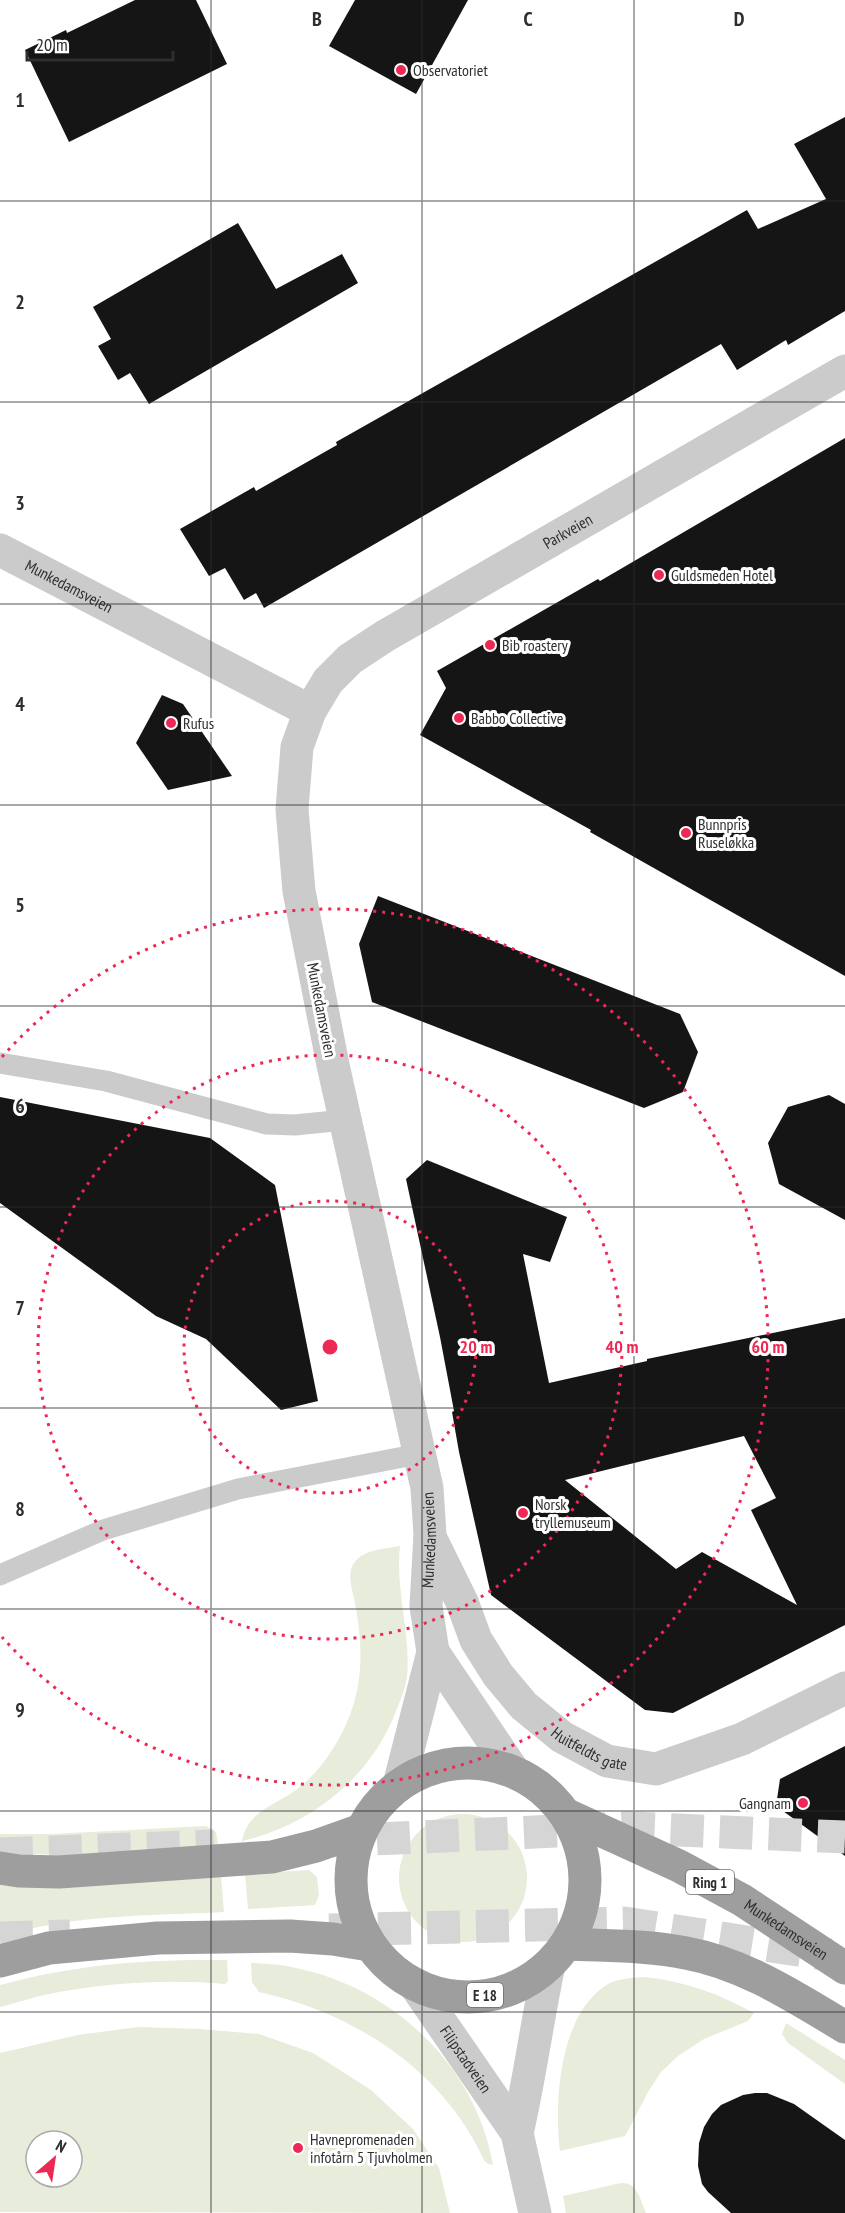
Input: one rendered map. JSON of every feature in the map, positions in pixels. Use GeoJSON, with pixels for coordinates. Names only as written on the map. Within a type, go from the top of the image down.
{"type":"FeatureCollection","features":[{"type":"Feature","properties":{"kind":"highway","name":"E 18"},"geometry":{"type":"LineString","coordinates":[[466,1763],[491,1765],[514,1772],[542,1789],[565,1814],[578,1838],[584,1865],[584,1892],[578,1920],[558,1954],[526,1982],[500,1993],[471,1997],[442,1995],[415,1985],[389,1968],[369,1945],[353,1908],[350,1869],[361,1830],[377,1805],[399,1785],[419,1773],[466,1763]]}},
{"type":"Feature","properties":{"kind":"highway","name":"Munkedamsveien"},"geometry":{"type":"LineString","coordinates":[[565,1814],[679,1866],[742,1900],[845,1968]]}},
{"type":"Feature","properties":{"kind":"highway"},"geometry":{"type":"LineString","coordinates":[[0,1868],[59,1872],[272,1857],[316,1846],[361,1830]]}},
{"type":"Feature","properties":{"kind":"highway"},"geometry":{"type":"LineString","coordinates":[[0,1961],[49,1948],[158,1938],[290,1936],[333,1939],[369,1945]]}},
{"type":"Feature","properties":{"kind":"highway"},"geometry":{"type":"LineString","coordinates":[[558,1954],[686,1953],[738,1967],[785,1991],[845,2027]]}},
{"type":"Feature","properties":{"kind":"street","name":"Parkveien"},"geometry":{"type":"LineString","coordinates":[[310,711],[328,681],[350,659],[385,636],[845,371]]}},
{"type":"Feature","properties":{"kind":"street","name":"Munkedamsveien"},"geometry":{"type":"LineString","coordinates":[[0,550],[310,711],[297,747],[293,789],[292,809],[299,891],[344,1120],[427,1488],[430,1535],[426,1606],[433,1652],[399,1785]]}},
{"type":"Feature","properties":{"kind":"street","name":"Huitfeldts gate"},"geometry":{"type":"LineString","coordinates":[[430,1535],[462,1602],[476,1640],[498,1674],[524,1706],[555,1731],[607,1761],[656,1768],[742,1739],[845,1688]]}},
{"type":"Feature","properties":{"kind":"street","name":"Munkedamsveien"},"geometry":{"type":"LineString","coordinates":[[433,1652],[514,1772]]}},
{"type":"Feature","properties":{"kind":"street","name":"Filipstadveien"},"geometry":{"type":"LineString","coordinates":[[517,2133],[529,2083],[536,2027],[558,1954]]}},
{"type":"Feature","properties":{"kind":"street","name":"Filipstadveien"},"geometry":{"type":"LineString","coordinates":[[415,1985],[517,2133],[535,2213]]}},
{"type":"Feature","properties":{"kind":"lane"},"geometry":{"type":"LineString","coordinates":[[0,1063],[106,1081],[267,1124],[295,1125],[344,1120]]}},
{"type":"Feature","properties":{"kind":"lane"},"geometry":{"type":"LineString","coordinates":[[0,1575],[103,1530],[238,1489],[419,1454]]}},
{"type":"Feature","properties":{"kind":"green space"},"geometry":{"type":"Polygon","coordinates":[[[400,1546],[400,1579],[408,1661],[407,1677],[400,1702],[383,1739],[352,1780],[333,1797],[290,1824],[242,1841],[250,1822],[265,1809],[300,1787],[330,1753],[342,1733],[355,1699],[360,1672],[360,1644],[350,1572],[354,1563],[363,1555],[400,1546]]]}},
{"type":"Feature","properties":{"kind":"green space"},"geometry":{"type":"Polygon","coordinates":[[[463,1814],[487,1819],[508,1833],[522,1854],[527,1878],[522,1902],[508,1923],[487,1937],[463,1942],[439,1937],[418,1923],[404,1902],[399,1878],[404,1854],[418,1833],[439,1819],[463,1814]]]}},
{"type":"Feature","properties":{"kind":"green space"},"geometry":{"type":"Polygon","coordinates":[[[206,1826],[216,1832],[218,1845],[54,1855],[0,1852],[0,1834],[52,1834],[206,1826]]]}},
{"type":"Feature","properties":{"kind":"green space"},"geometry":{"type":"Polygon","coordinates":[[[309,1870],[317,1877],[319,1895],[315,1905],[248,1909],[245,1874],[309,1870]]]}},
{"type":"Feature","properties":{"kind":"green space"},"geometry":{"type":"Polygon","coordinates":[[[221,1876],[224,1912],[83,1920],[27,1929],[0,1937],[0,1883],[221,1876]]]}},
{"type":"Feature","properties":{"kind":"green space"},"geometry":{"type":"Polygon","coordinates":[[[227,1960],[228,1981],[225,1984],[159,1982],[92,1987],[49,1994],[0,2007],[0,1985],[57,1972],[141,1962],[227,1960]]]}},
{"type":"Feature","properties":{"kind":"green space"},"geometry":{"type":"Polygon","coordinates":[[[251,1963],[294,1968],[335,1979],[373,1997],[408,2022],[438,2051],[463,2085],[482,2123],[493,2165],[484,2160],[466,2128],[444,2098],[419,2072],[361,2030],[328,2014],[259,1992],[252,1982],[251,1963]]]}},
{"type":"Feature","properties":{"kind":"green space"},"geometry":{"type":"Polygon","coordinates":[[[645,1977],[701,1989],[754,2013],[748,2021],[704,2039],[678,2056],[661,2072],[625,2136],[560,2151],[559,2085],[569,2039],[578,2018],[590,2000],[605,1986],[619,1980],[645,1977]]]}},
{"type":"Feature","properties":{"kind":"green space"},"geometry":{"type":"Polygon","coordinates":[[[786,2023],[845,2060],[845,2084],[788,2043],[782,2034],[786,2023]]]}},
{"type":"Feature","properties":{"kind":"green space"},"geometry":{"type":"Polygon","coordinates":[[[138,2027],[259,2034],[313,2053],[371,2090],[413,2129],[439,2168],[450,2213],[0,2212],[0,2053],[78,2035],[138,2027]]]}},
{"type":"Feature","properties":{"kind":"green space"},"geometry":{"type":"Polygon","coordinates":[[[627,2183],[635,2189],[646,2213],[566,2213],[563,2196],[627,2183]]]}},
{"type":"Feature","properties":{"kind":"building"},"geometry":{"type":"Polygon","coordinates":[[[135,0],[196,0],[227,64],[69,142],[25,50],[66,30],[67,33],[135,0]]]}},
{"type":"Feature","properties":{"kind":"building","name":"Observatoriet"},"geometry":{"type":"Polygon","coordinates":[[[355,0],[468,0],[416,94],[329,46],[355,0]]]}},
{"type":"Feature","properties":{"kind":"building"},"geometry":{"type":"Polygon","coordinates":[[[845,117],[845,311],[788,345],[786,340],[737,370],[721,344],[264,608],[256,593],[244,600],[225,568],[209,576],[180,529],[254,487],[256,491],[337,445],[336,442],[747,210],[758,229],[826,199],[794,144],[845,117]]]}},
{"type":"Feature","properties":{"kind":"building"},"geometry":{"type":"Polygon","coordinates":[[[238,223],[276,289],[342,254],[358,283],[149,404],[130,373],[118,380],[98,346],[111,339],[93,307],[238,223]]]}},
{"type":"Feature","properties":{"kind":"building"},"geometry":{"type":"Polygon","coordinates":[[[845,438],[845,976],[420,735],[446,688],[437,671],[598,579],[600,581],[845,438]]]}},
{"type":"Feature","properties":{"kind":"building","name":"Rufus"},"geometry":{"type":"Polygon","coordinates":[[[162,695],[183,704],[232,776],[168,790],[136,743],[162,695]]]}},
{"type":"Feature","properties":{"kind":"building"},"geometry":{"type":"Polygon","coordinates":[[[378,896],[680,1014],[698,1052],[683,1092],[644,1108],[372,1002],[359,944],[378,896]]]}},
{"type":"Feature","properties":{"kind":"building"},"geometry":{"type":"Polygon","coordinates":[[[829,1095],[845,1104],[845,1220],[779,1184],[768,1143],[788,1107],[829,1095]]]}},
{"type":"Feature","properties":{"kind":"building"},"geometry":{"type":"Polygon","coordinates":[[[0,1097],[210,1138],[275,1185],[318,1401],[281,1410],[206,1339],[156,1316],[0,1203],[0,1097]]]}},
{"type":"Feature","properties":{"kind":"building"},"geometry":{"type":"Polygon","coordinates":[[[427,1160],[567,1217],[550,1262],[523,1254],[549,1383],[647,1361],[647,1359],[845,1318],[845,1625],[673,1713],[645,1710],[491,1595],[459,1452],[440,1337],[406,1179],[427,1160]],[[744,1436],[565,1480],[676,1569],[702,1552],[797,1605],[751,1510],[776,1498],[744,1436]]]}},
{"type":"Feature","properties":{"kind":"building"},"geometry":{"type":"Polygon","coordinates":[[[845,1746],[845,1856],[776,1806],[780,1779],[845,1746]]]}},
{"type":"Feature","properties":{"kind":"building"},"geometry":{"type":"Polygon","coordinates":[[[767,2093],[794,2104],[845,2140],[845,2213],[731,2213],[702,2184],[698,2166],[699,2143],[704,2127],[721,2105],[743,2095],[767,2093]]]}},
{"type":"Feature","properties":{"kind":"tunnel"},"geometry":{"type":"LineString","coordinates":[[328,1841],[628,1828],[845,1837]]}},
{"type":"Feature","properties":{"kind":"tunnel"},"geometry":{"type":"LineString","coordinates":[[0,1854],[214,1846]]}},
{"type":"Feature","properties":{"kind":"tunnel"},"geometry":{"type":"LineString","coordinates":[[329,1930],[624,1923],[830,1955]]}},
{"type":"Feature","properties":{"kind":"tunnel"},"geometry":{"type":"LineString","coordinates":[[0,1938],[70,1936]]}},
{"type":"Feature","properties":{"kind":"place","name":"Observatoriet"},"geometry":{"type":"Point","coordinates":[401,70]}},
{"type":"Feature","properties":{"kind":"place","name":"Guldsmeden Hotel"},"geometry":{"type":"Point","coordinates":[659,575]}},
{"type":"Feature","properties":{"kind":"place","name":"Bib roastery"},"geometry":{"type":"Point","coordinates":[490,645]}},
{"type":"Feature","properties":{"kind":"place","name":"Babbo Collective"},"geometry":{"type":"Point","coordinates":[459,718]}},
{"type":"Feature","properties":{"kind":"place","name":"Rufus"},"geometry":{"type":"Point","coordinates":[171,723]}},
{"type":"Feature","properties":{"kind":"place","name":"Bunnpris Ruseløkka"},"geometry":{"type":"Point","coordinates":[686,833]}},
{"type":"Feature","properties":{"kind":"place","name":"Norsk tryllemuseum"},"geometry":{"type":"Point","coordinates":[523,1513]}},
{"type":"Feature","properties":{"kind":"place","name":"Gangnam"},"geometry":{"type":"Point","coordinates":[803,1803]}},
{"type":"Feature","properties":{"kind":"place","name":"Havnepromenaden infotårn 5 Tjuvholmen"},"geometry":{"type":"Point","coordinates":[298,2148]}}]}
